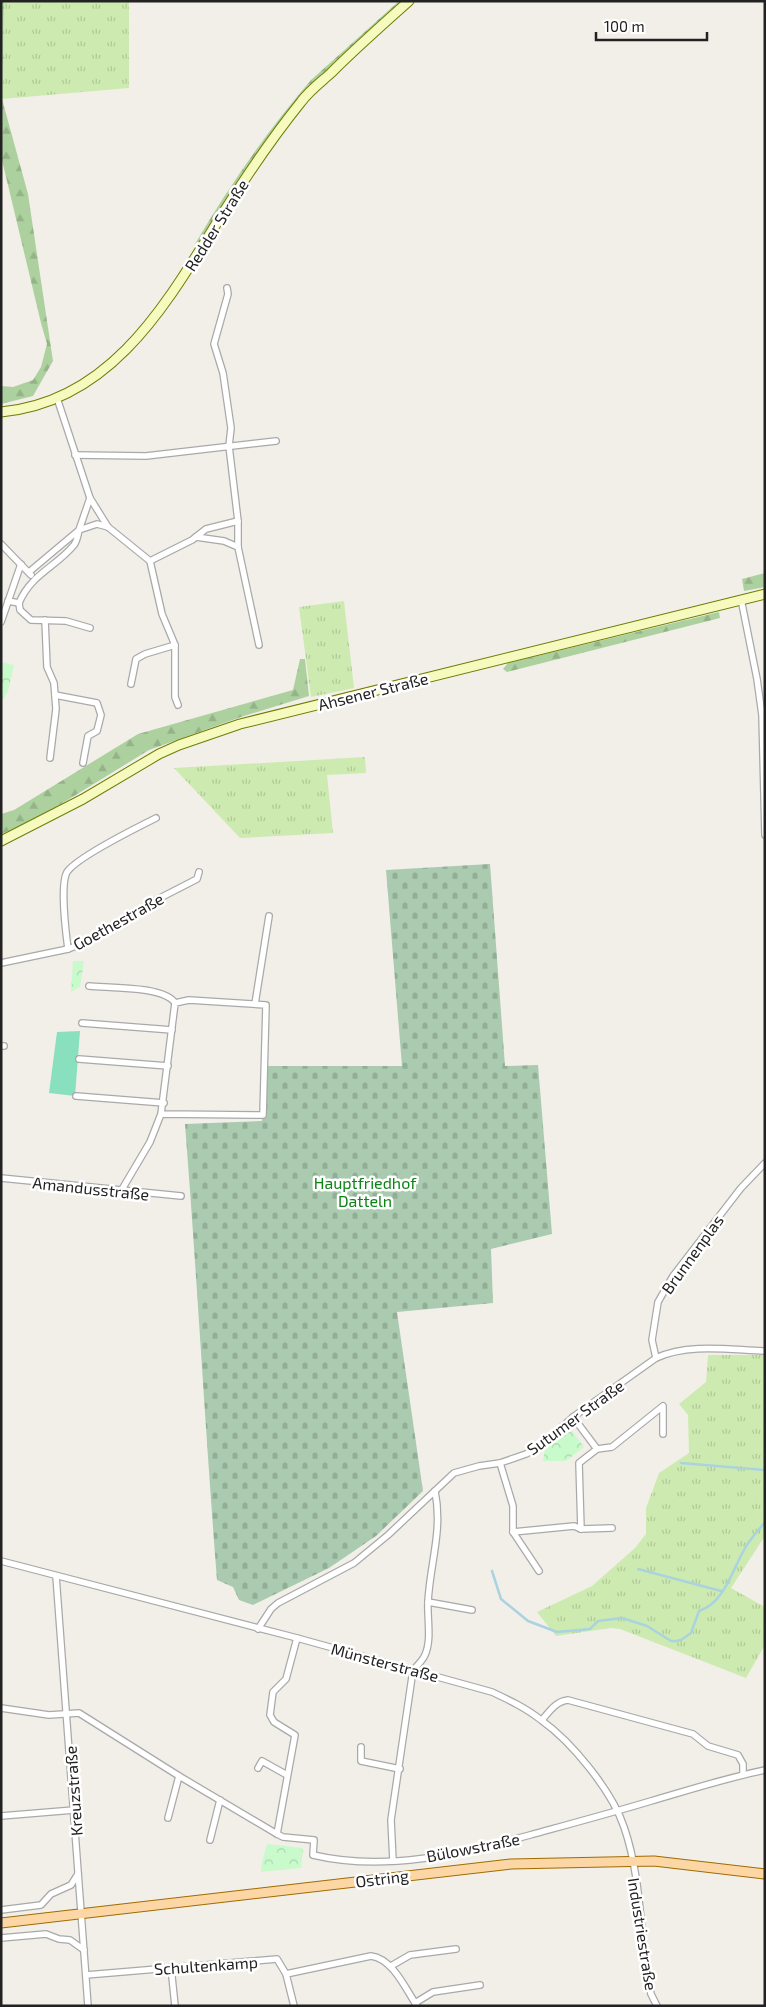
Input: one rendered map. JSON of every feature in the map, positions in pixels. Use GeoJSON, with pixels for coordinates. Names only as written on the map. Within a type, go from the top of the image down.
{"type":"FeatureCollection","features":[{"type":"Feature","properties":{"kind":"main road","name":"Redder Straße"},"geometry":{"type":"LineString","coordinates":[[1,412],[14,411],[57,398],[94,379],[122,355],[147,328],[183,276],[254,163],[302,100],[409,1]]}},
{"type":"Feature","properties":{"kind":"main road","name":"Ahsener Straße"},"geometry":{"type":"LineString","coordinates":[[1,841],[75,804],[159,754],[240,724],[765,594]]}},
{"type":"Feature","properties":{"kind":"main road","name":"Ostring"},"geometry":{"type":"LineString","coordinates":[[1,1923],[466,1868],[549,1862],[632,1860],[700,1865],[765,1874]]}},
{"type":"Feature","properties":{"kind":"street"},"geometry":{"type":"LineString","coordinates":[[226,288],[228,294],[214,344],[223,373],[231,428],[229,446],[238,521],[238,547],[259,645]]}},
{"type":"Feature","properties":{"kind":"street"},"geometry":{"type":"LineString","coordinates":[[57,398],[90,498],[108,527],[150,561],[162,614],[175,645],[175,697],[178,705]]}},
{"type":"Feature","properties":{"kind":"street"},"geometry":{"type":"LineString","coordinates":[[75,455],[146,456],[276,441]]}},
{"type":"Feature","properties":{"kind":"street"},"geometry":{"type":"LineString","coordinates":[[90,498],[75,544],[35,580],[24,592],[19,603],[20,610],[31,620],[66,621],[90,628]]}},
{"type":"Feature","properties":{"kind":"street"},"geometry":{"type":"LineString","coordinates":[[150,561],[196,537],[206,529],[238,521]]}},
{"type":"Feature","properties":{"kind":"street"},"geometry":{"type":"LineString","coordinates":[[29,572],[80,530],[97,524],[108,527]]}},
{"type":"Feature","properties":{"kind":"street"},"geometry":{"type":"LineString","coordinates":[[196,537],[224,541],[238,547]]}},
{"type":"Feature","properties":{"kind":"street"},"geometry":{"type":"LineString","coordinates":[[1,544],[35,580]]}},
{"type":"Feature","properties":{"kind":"street"},"geometry":{"type":"LineString","coordinates":[[1,622],[21,564]]}},
{"type":"Feature","properties":{"kind":"street"},"geometry":{"type":"LineString","coordinates":[[741,599],[762,715],[765,835]]}},
{"type":"Feature","properties":{"kind":"street"},"geometry":{"type":"LineString","coordinates":[[8,601],[19,603]]}},
{"type":"Feature","properties":{"kind":"street"},"geometry":{"type":"LineString","coordinates":[[46,620],[47,667],[54,682],[56,709],[50,758]]}},
{"type":"Feature","properties":{"kind":"street"},"geometry":{"type":"LineString","coordinates":[[131,684],[136,659],[145,654],[175,645]]}},
{"type":"Feature","properties":{"kind":"street"},"geometry":{"type":"LineString","coordinates":[[55,695],[97,703],[101,715],[98,731],[88,736],[82,763]]}},
{"type":"Feature","properties":{"kind":"street"},"geometry":{"type":"LineString","coordinates":[[68,949],[64,883],[68,872],[90,855],[156,818]]}},
{"type":"Feature","properties":{"kind":"street","name":"Goethestraße"},"geometry":{"type":"LineString","coordinates":[[1,963],[68,949],[81,944],[160,898],[197,879],[199,872]]}},
{"type":"Feature","properties":{"kind":"street"},"geometry":{"type":"LineString","coordinates":[[255,1004],[269,916]]}},
{"type":"Feature","properties":{"kind":"street"},"geometry":{"type":"LineString","coordinates":[[90,986],[158,992],[171,998],[175,1003],[164,1103],[161,1114],[150,1142],[120,1191]]}},
{"type":"Feature","properties":{"kind":"street"},"geometry":{"type":"LineString","coordinates":[[161,1114],[263,1115],[266,1005],[189,1000],[175,1003]]}},
{"type":"Feature","properties":{"kind":"street"},"geometry":{"type":"LineString","coordinates":[[82,1023],[172,1030]]}},
{"type":"Feature","properties":{"kind":"street"},"geometry":{"type":"LineString","coordinates":[[79,1060],[168,1066]]}},
{"type":"Feature","properties":{"kind":"street"},"geometry":{"type":"LineString","coordinates":[[76,1096],[164,1103]]}},
{"type":"Feature","properties":{"kind":"street","name":"Brunnenplas"},"geometry":{"type":"LineString","coordinates":[[656,1358],[652,1340],[658,1302],[663,1293],[673,1276],[741,1188],[765,1163]]}},
{"type":"Feature","properties":{"kind":"street","name":"Amandusstraße"},"geometry":{"type":"LineString","coordinates":[[1,1178],[181,1196]]}},
{"type":"Feature","properties":{"kind":"street","name":"Sutumer Straße"},"geometry":{"type":"LineString","coordinates":[[258,1629],[271,1609],[278,1603],[354,1563],[388,1535],[454,1473],[472,1467],[500,1463],[526,1454],[541,1446],[573,1417],[656,1358],[671,1351],[712,1349],[765,1351]]}},
{"type":"Feature","properties":{"kind":"street"},"geometry":{"type":"LineString","coordinates":[[581,1529],[579,1462],[597,1448],[612,1447],[663,1406],[662,1434]]}},
{"type":"Feature","properties":{"kind":"street"},"geometry":{"type":"LineString","coordinates":[[573,1417],[597,1448]]}},
{"type":"Feature","properties":{"kind":"street"},"geometry":{"type":"LineString","coordinates":[[500,1463],[512,1506],[513,1532],[539,1571]]}},
{"type":"Feature","properties":{"kind":"street"},"geometry":{"type":"LineString","coordinates":[[394,1861],[391,1820],[400,1769],[413,1670],[425,1656],[429,1629],[428,1602],[438,1532],[438,1506],[435,1491]]}},
{"type":"Feature","properties":{"kind":"street"},"geometry":{"type":"LineString","coordinates":[[513,1532],[574,1526],[581,1529],[612,1528]]}},
{"type":"Feature","properties":{"kind":"street","name":"Münsterstraße"},"geometry":{"type":"LineString","coordinates":[[1,1561],[413,1670],[492,1692],[519,1704],[542,1720],[580,1756],[602,1786],[624,1826],[632,1860]]}},
{"type":"Feature","properties":{"kind":"street","name":"Kreuzstraße"},"geometry":{"type":"LineString","coordinates":[[56,1576],[88,2006]]}},
{"type":"Feature","properties":{"kind":"street"},"geometry":{"type":"LineString","coordinates":[[428,1602],[472,1610]]}},
{"type":"Feature","properties":{"kind":"street"},"geometry":{"type":"LineString","coordinates":[[277,1834],[295,1735],[274,1722],[270,1714],[274,1692],[286,1679],[297,1638]]}},
{"type":"Feature","properties":{"kind":"street"},"geometry":{"type":"LineString","coordinates":[[542,1720],[555,1705],[563,1700],[578,1703],[693,1734],[708,1746],[738,1755],[743,1764],[744,1774]]}},
{"type":"Feature","properties":{"kind":"street","name":"Bülowstraße"},"geometry":{"type":"LineString","coordinates":[[1,1708],[49,1715],[79,1714],[277,1834],[283,1837],[314,1840],[313,1855],[338,1861],[373,1863],[482,1848],[617,1812],[744,1774],[765,1770]]}},
{"type":"Feature","properties":{"kind":"street"},"geometry":{"type":"LineString","coordinates":[[361,1748],[361,1761],[400,1769]]}},
{"type":"Feature","properties":{"kind":"street"},"geometry":{"type":"LineString","coordinates":[[258,1768],[262,1761],[287,1775]]}},
{"type":"Feature","properties":{"kind":"street"},"geometry":{"type":"LineString","coordinates":[[168,1818],[179,1776]]}},
{"type":"Feature","properties":{"kind":"street"},"geometry":{"type":"LineString","coordinates":[[210,1840],[220,1800]]}},
{"type":"Feature","properties":{"kind":"street"},"geometry":{"type":"LineString","coordinates":[[1,1816],[74,1810]]}},
{"type":"Feature","properties":{"kind":"street","name":"Industriestraße"},"geometry":{"type":"LineString","coordinates":[[632,1860],[648,1981],[651,1994],[657,2006]]}},
{"type":"Feature","properties":{"kind":"street"},"geometry":{"type":"LineString","coordinates":[[1,1910],[41,1905],[51,1894],[71,1885],[77,1877],[78,1870]]}},
{"type":"Feature","properties":{"kind":"street"},"geometry":{"type":"LineString","coordinates":[[1,1938],[46,1934],[70,1940],[84,1950]]}},
{"type":"Feature","properties":{"kind":"street"},"geometry":{"type":"LineString","coordinates":[[391,1966],[410,1955],[456,1949]]}},
{"type":"Feature","properties":{"kind":"street"},"geometry":{"type":"LineString","coordinates":[[294,2006],[286,1974],[371,1956],[382,1957],[391,1966],[416,2005],[433,1992],[480,1985]]}},
{"type":"Feature","properties":{"kind":"street","name":"Schultenkamp"},"geometry":{"type":"LineString","coordinates":[[86,1975],[277,1959],[286,1974]]}},
{"type":"Feature","properties":{"kind":"street"},"geometry":{"type":"LineString","coordinates":[[171,1967],[175,2006]]}},
{"type":"Feature","properties":{"kind":"green space"},"geometry":{"type":"Polygon","coordinates":[[[1,1],[4,1],[2,99],[28,194],[53,361],[33,396],[1,404],[1,386],[13,387],[33,380],[41,367],[47,344],[1,156],[1,1]]]}},
{"type":"Feature","properties":{"kind":"green space"},"geometry":{"type":"Polygon","coordinates":[[[4,1],[129,1],[129,88],[2,99],[4,1]]]}},
{"type":"Feature","properties":{"kind":"green space"},"geometry":{"type":"Polygon","coordinates":[[[399,1],[415,1],[342,66],[327,70],[307,88],[303,105],[247,184],[238,183],[226,200],[226,213],[214,235],[195,244],[249,159],[295,99],[311,80],[399,1]]]}},
{"type":"Feature","properties":{"kind":"green space"},"geometry":{"type":"Polygon","coordinates":[[[765,573],[765,587],[744,591],[742,579],[765,573]]]}},
{"type":"Feature","properties":{"kind":"green space"},"geometry":{"type":"Polygon","coordinates":[[[344,601],[354,688],[311,697],[299,607],[344,601]]]}},
{"type":"Feature","properties":{"kind":"green space"},"geometry":{"type":"Polygon","coordinates":[[[719,612],[720,618],[507,672],[503,669],[508,663],[719,612]]]}},
{"type":"Feature","properties":{"kind":"green space"},"geometry":{"type":"Polygon","coordinates":[[[300,659],[305,659],[309,696],[241,717],[149,750],[35,820],[1,834],[1,814],[14,810],[138,734],[293,690],[300,659]]]}},
{"type":"Feature","properties":{"kind":"green space"},"geometry":{"type":"Polygon","coordinates":[[[1,662],[14,665],[8,691],[1,703],[1,662]]]}},
{"type":"Feature","properties":{"kind":"green space"},"geometry":{"type":"Polygon","coordinates":[[[365,757],[366,773],[327,775],[333,833],[240,838],[174,768],[365,757]]]}},
{"type":"Feature","properties":{"kind":"green space","name":"Hauptfriedhof Datteln"},"geometry":{"type":"Polygon","coordinates":[[[490,864],[505,1066],[538,1065],[552,1234],[491,1249],[493,1303],[397,1312],[423,1491],[376,1536],[329,1568],[253,1605],[239,1600],[233,1587],[217,1580],[185,1124],[262,1121],[265,1066],[402,1066],[386,870],[490,864]]]}},
{"type":"Feature","properties":{"kind":"green space"},"geometry":{"type":"Polygon","coordinates":[[[73,961],[84,961],[80,987],[71,992],[73,961]]]}},
{"type":"Feature","properties":{"kind":"green space"},"geometry":{"type":"Polygon","coordinates":[[[80,1031],[75,1096],[49,1093],[57,1032],[80,1031]]]}},
{"type":"Feature","properties":{"kind":"green space"},"geometry":{"type":"Polygon","coordinates":[[[708,1355],[765,1355],[765,1536],[731,1588],[765,1607],[765,1645],[746,1678],[620,1629],[611,1628],[556,1636],[537,1612],[592,1586],[635,1548],[646,1534],[646,1508],[659,1473],[689,1453],[688,1415],[679,1404],[706,1382],[708,1355]]]}},
{"type":"Feature","properties":{"kind":"green space"},"geometry":{"type":"Polygon","coordinates":[[[569,1427],[584,1447],[566,1461],[543,1461],[545,1448],[569,1427]]]}},
{"type":"Feature","properties":{"kind":"green space"},"geometry":{"type":"Polygon","coordinates":[[[267,1844],[303,1848],[301,1868],[261,1872],[267,1844]]]}},
{"type":"Feature","properties":{"kind":"waterway"},"geometry":{"type":"LineString","coordinates":[[681,1463],[765,1470]]}},
{"type":"Feature","properties":{"kind":"waterway"},"geometry":{"type":"LineString","coordinates":[[492,1571],[501,1599],[528,1621],[557,1632],[590,1629],[598,1621],[622,1618],[647,1626],[671,1641],[676,1641],[691,1633],[699,1611],[708,1607],[721,1594],[746,1546],[765,1522]]}},
{"type":"Feature","properties":{"kind":"waterway"},"geometry":{"type":"LineString","coordinates":[[638,1569],[721,1591]]}}]}
